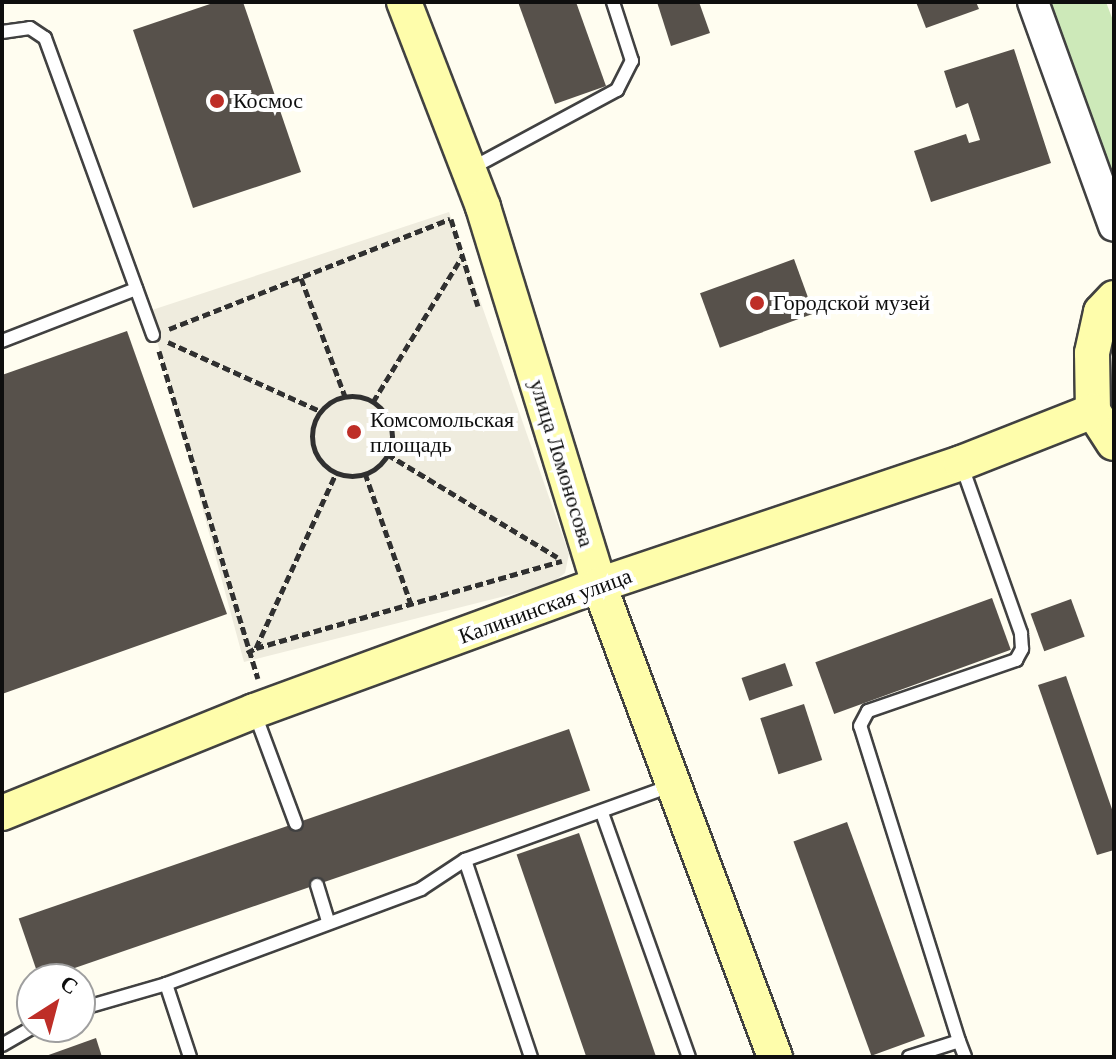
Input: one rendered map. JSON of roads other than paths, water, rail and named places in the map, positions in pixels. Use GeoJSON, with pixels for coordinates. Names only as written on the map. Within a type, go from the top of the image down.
{"type":"FeatureCollection","features":[{"type":"Feature","properties":{"kind":"main road","name":"улица Ломоносова"},"geometry":{"type":"LineString","coordinates":[[404,2],[483,207],[599,585],[677,783],[775,1057]]}},
{"type":"Feature","properties":{"kind":"main road"},"geometry":{"type":"LineString","coordinates":[[1114,298],[1101,312],[1092,353],[1093,411],[1114,443]]}},
{"type":"Feature","properties":{"kind":"main road","name":"Калининская улица"},"geometry":{"type":"LineString","coordinates":[[2,813],[263,709],[599,585],[961,463],[1093,411]]}},
{"type":"Feature","properties":{"kind":"street"},"geometry":{"type":"LineString","coordinates":[[1033,2],[1114,226]]}},
{"type":"Feature","properties":{"kind":"lane"},"geometry":{"type":"LineString","coordinates":[[467,171],[617,90],[632,61],[613,2]]}},
{"type":"Feature","properties":{"kind":"lane"},"geometry":{"type":"LineString","coordinates":[[2,32],[30,28],[45,38],[153,335]]}},
{"type":"Feature","properties":{"kind":"lane"},"geometry":{"type":"LineString","coordinates":[[2,341],[136,289]]}},
{"type":"Feature","properties":{"kind":"lane"},"geometry":{"type":"LineString","coordinates":[[961,463],[1021,633],[1022,649],[1016,660],[868,711],[860,726],[965,1057]]}},
{"type":"Feature","properties":{"kind":"lane"},"geometry":{"type":"LineString","coordinates":[[263,709],[296,824]]}},
{"type":"Feature","properties":{"kind":"lane"},"geometry":{"type":"LineString","coordinates":[[96,1004],[166,984],[328,920],[421,889],[465,860],[602,813],[677,783]]}},
{"type":"Feature","properties":{"kind":"lane"},"geometry":{"type":"LineString","coordinates":[[602,813],[689,1057]]}},
{"type":"Feature","properties":{"kind":"lane"},"geometry":{"type":"LineString","coordinates":[[465,860],[531,1057]]}},
{"type":"Feature","properties":{"kind":"lane"},"geometry":{"type":"LineString","coordinates":[[317,885],[328,920]]}},
{"type":"Feature","properties":{"kind":"lane"},"geometry":{"type":"LineString","coordinates":[[166,984],[190,1057]]}},
{"type":"Feature","properties":{"kind":"lane"},"geometry":{"type":"LineString","coordinates":[[909,1057],[959,1041]]}},
{"type":"Feature","properties":{"kind":"place","name":"Космос"},"geometry":{"type":"Point","coordinates":[217,101]}},
{"type":"Feature","properties":{"kind":"place","name":"Городской музей"},"geometry":{"type":"Point","coordinates":[757,303]}},
{"type":"Feature","properties":{"kind":"place","name":"Комсомольская площадь"},"geometry":{"type":"Point","coordinates":[354,432]}}]}
